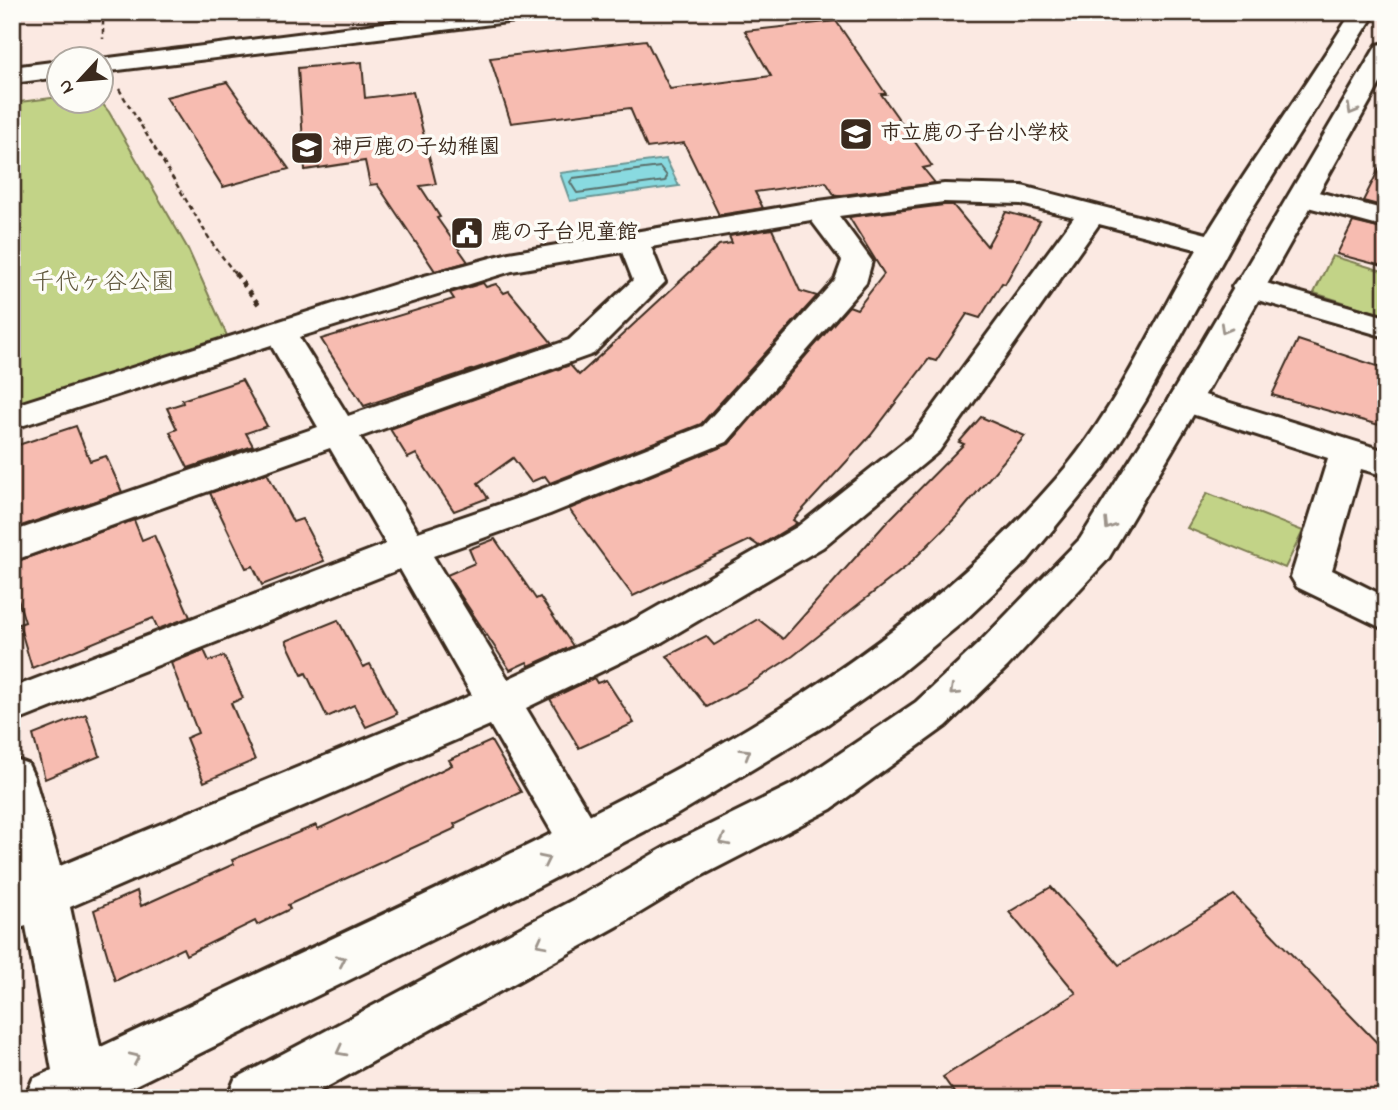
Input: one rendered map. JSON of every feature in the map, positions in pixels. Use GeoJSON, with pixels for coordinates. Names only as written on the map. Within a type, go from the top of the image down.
{"type":"FeatureCollection","features":[{"type":"Feature","properties":{"kind":"street"},"geometry":{"type":"LineString","coordinates":[[116,62],[532,12]]}},
{"type":"Feature","properties":{"kind":"street"},"geometry":{"type":"LineString","coordinates":[[12,777],[28,902],[72,1093],[582,842],[701,779],[809,715],[890,658],[979,584],[1072,484],[1127,401],[1215,245],[1364,12]]}},
{"type":"Feature","properties":{"kind":"street"},"geometry":{"type":"LineString","coordinates":[[254,1098],[601,911],[684,861],[815,795],[931,714],[992,656],[1094,549],[1185,400],[1386,50]]}},
{"type":"Feature","properties":{"kind":"street"},"geometry":{"type":"LineString","coordinates":[[12,75],[46,71]]}},
{"type":"Feature","properties":{"kind":"street"},"geometry":{"type":"LineString","coordinates":[[12,418],[281,334],[410,290],[509,262],[944,193],[1022,195],[1215,245]]}},
{"type":"Feature","properties":{"kind":"street"},"geometry":{"type":"LineString","coordinates":[[1303,197],[1386,219]]}},
{"type":"Feature","properties":{"kind":"street"},"geometry":{"type":"LineString","coordinates":[[12,706],[715,434],[850,283],[858,261],[819,211]]}},
{"type":"Feature","properties":{"kind":"street"},"geometry":{"type":"LineString","coordinates":[[28,902],[501,701],[648,631],[810,537],[926,443],[1093,212]]}},
{"type":"Feature","properties":{"kind":"street"},"geometry":{"type":"LineString","coordinates":[[12,547],[581,347],[649,282],[634,243]]}},
{"type":"Feature","properties":{"kind":"street"},"geometry":{"type":"LineString","coordinates":[[1248,287],[1386,327]]}},
{"type":"Feature","properties":{"kind":"street"},"geometry":{"type":"LineString","coordinates":[[281,334],[342,433],[407,551],[501,701],[582,842]]}},
{"type":"Feature","properties":{"kind":"street"},"geometry":{"type":"LineString","coordinates":[[1185,400],[1386,464]]}},
{"type":"Feature","properties":{"kind":"street"},"geometry":{"type":"LineString","coordinates":[[1348,452],[1311,577],[1386,615]]}},
{"type":"Feature","properties":{"kind":"path"},"geometry":{"type":"LineString","coordinates":[[12,14],[31,12]]}},
{"type":"Feature","properties":{"kind":"path"},"geometry":{"type":"LineString","coordinates":[[116,87],[212,243],[281,334]]}},
{"type":"Feature","properties":{"kind":"green space","name":"千代ヶ谷公園"},"geometry":{"type":"Polygon","coordinates":[[[46,99],[46,116],[111,116],[188,249],[228,338],[12,406],[12,103],[46,99]]]}},
{"type":"Feature","properties":{"kind":"green space"},"geometry":{"type":"Polygon","coordinates":[[[1332,256],[1386,272],[1386,302],[1381,314],[1314,293],[1332,256]]]}},
{"type":"Feature","properties":{"kind":"green space"},"geometry":{"type":"Polygon","coordinates":[[[1207,493],[1303,531],[1285,568],[1187,528],[1207,493]]]}},
{"type":"Feature","properties":{"kind":"water"},"geometry":{"type":"Polygon","coordinates":[[[666,159],[679,186],[570,201],[560,173],[666,159]]]}},
{"type":"Feature","properties":{"kind":"building"},"geometry":{"type":"Polygon","coordinates":[[[836,21],[886,94],[881,94],[932,166],[923,168],[935,183],[835,196],[826,182],[755,192],[763,208],[719,215],[684,143],[647,148],[630,108],[511,123],[490,58],[646,40],[670,89],[771,76],[745,31],[836,21]]]}},
{"type":"Feature","properties":{"kind":"building"},"geometry":{"type":"Polygon","coordinates":[[[362,62],[365,98],[413,92],[436,184],[420,186],[440,217],[437,218],[468,262],[435,271],[377,184],[370,185],[365,161],[305,170],[298,68],[362,62]]]}},
{"type":"Feature","properties":{"kind":"building"},"geometry":{"type":"Polygon","coordinates":[[[227,82],[289,169],[223,187],[166,97],[227,82]]]}},
{"type":"Feature","properties":{"kind":"building"},"geometry":{"type":"Polygon","coordinates":[[[1386,155],[1386,207],[1363,201],[1386,155]]]}},
{"type":"Feature","properties":{"kind":"building"},"geometry":{"type":"Polygon","coordinates":[[[953,205],[987,246],[1006,212],[1040,221],[1005,284],[1002,283],[980,318],[967,314],[936,361],[929,359],[871,435],[793,520],[797,523],[759,546],[750,540],[633,596],[569,509],[729,444],[849,306],[857,309],[884,274],[849,217],[953,205]]]}},
{"type":"Feature","properties":{"kind":"building"},"geometry":{"type":"Polygon","coordinates":[[[1353,222],[1386,230],[1386,267],[1337,254],[1353,222]]]}},
{"type":"Feature","properties":{"kind":"building"},"geometry":{"type":"Polygon","coordinates":[[[772,229],[800,291],[817,296],[701,424],[550,483],[545,476],[531,482],[513,458],[478,483],[488,498],[454,511],[416,454],[408,458],[390,429],[570,365],[579,375],[719,245],[732,243],[729,236],[772,229]]]}},
{"type":"Feature","properties":{"kind":"building"},"geometry":{"type":"Polygon","coordinates":[[[483,283],[486,287],[496,284],[504,293],[509,291],[552,343],[364,406],[321,339],[454,299],[450,293],[483,283]]]}},
{"type":"Feature","properties":{"kind":"building"},"geometry":{"type":"Polygon","coordinates":[[[1298,340],[1386,369],[1386,427],[1272,395],[1298,340]]]}},
{"type":"Feature","properties":{"kind":"building"},"geometry":{"type":"Polygon","coordinates":[[[242,380],[267,426],[246,433],[253,446],[188,468],[170,432],[177,429],[167,408],[183,403],[182,400],[242,380]]]}},
{"type":"Feature","properties":{"kind":"building"},"geometry":{"type":"Polygon","coordinates":[[[981,417],[1025,436],[957,516],[907,566],[793,656],[707,707],[667,656],[706,636],[714,645],[758,619],[783,639],[886,523],[964,444],[959,442],[981,417]]]}},
{"type":"Feature","properties":{"kind":"building"},"geometry":{"type":"Polygon","coordinates":[[[76,426],[90,461],[106,456],[122,492],[12,529],[12,447],[76,426]]]}},
{"type":"Feature","properties":{"kind":"building"},"geometry":{"type":"Polygon","coordinates":[[[267,473],[293,522],[302,519],[324,561],[262,585],[253,566],[246,568],[210,493],[267,473]]]}},
{"type":"Feature","properties":{"kind":"building"},"geometry":{"type":"Polygon","coordinates":[[[134,520],[142,540],[154,535],[190,617],[158,629],[153,618],[32,668],[19,624],[25,622],[12,580],[12,563],[134,520]]]}},
{"type":"Feature","properties":{"kind":"building"},"geometry":{"type":"Polygon","coordinates":[[[495,539],[536,599],[540,597],[573,646],[529,666],[527,662],[510,670],[447,575],[475,563],[469,549],[495,539]]]}},
{"type":"Feature","properties":{"kind":"building"},"geometry":{"type":"Polygon","coordinates":[[[338,620],[363,667],[370,664],[397,714],[366,727],[354,705],[327,717],[306,673],[302,675],[286,641],[338,620]]]}},
{"type":"Feature","properties":{"kind":"building"},"geometry":{"type":"Polygon","coordinates":[[[204,650],[209,661],[224,656],[243,698],[231,703],[255,760],[204,782],[186,738],[198,733],[171,663],[204,650]]]}},
{"type":"Feature","properties":{"kind":"building"},"geometry":{"type":"Polygon","coordinates":[[[594,678],[597,683],[606,680],[634,723],[579,748],[550,699],[594,678]]]}},
{"type":"Feature","properties":{"kind":"building"},"geometry":{"type":"Polygon","coordinates":[[[86,714],[100,756],[45,779],[33,735],[86,714]]]}},
{"type":"Feature","properties":{"kind":"building"},"geometry":{"type":"Polygon","coordinates":[[[491,741],[521,792],[454,824],[456,828],[288,905],[290,909],[257,925],[255,921],[186,955],[183,948],[115,981],[94,910],[137,891],[141,906],[234,864],[232,860],[316,825],[318,829],[399,791],[452,765],[449,760],[491,741]]]}},
{"type":"Feature","properties":{"kind":"building"},"geometry":{"type":"Polygon","coordinates":[[[1051,887],[1119,965],[1234,895],[1386,1052],[1386,1098],[958,1098],[943,1077],[1076,993],[1009,912],[1051,887]]]}},
{"type":"Feature","properties":{"kind":"place","name":"市立鹿の子台小学校"},"geometry":{"type":"Point","coordinates":[856,134]}},
{"type":"Feature","properties":{"kind":"place","name":"神戸鹿の子幼稚園"},"geometry":{"type":"Point","coordinates":[307,148]}},
{"type":"Feature","properties":{"kind":"place","name":"鹿の子台児童館"},"geometry":{"type":"Point","coordinates":[467,233]}}]}
